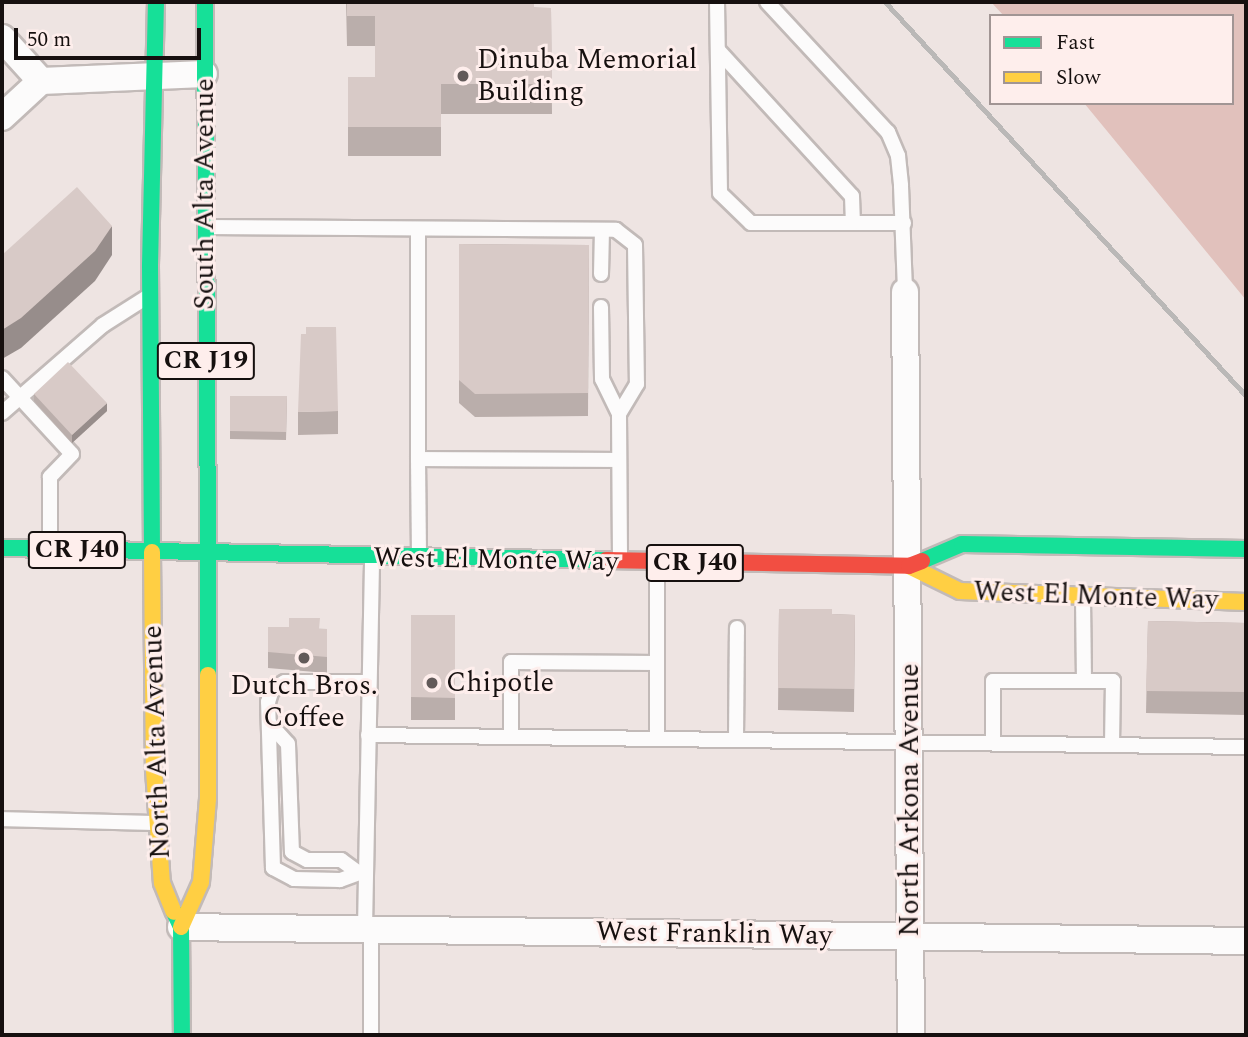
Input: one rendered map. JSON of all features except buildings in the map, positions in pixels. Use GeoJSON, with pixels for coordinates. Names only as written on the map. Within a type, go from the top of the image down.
{"type":"FeatureCollection","features":[{"type":"Feature","properties":{"kind":"main road","name":"South Alta Avenue"},"geometry":{"type":"LineString","coordinates":[[152,552],[151,295],[156,2]]}},
{"type":"Feature","properties":{"kind":"main road","name":"South Alta Avenue"},"geometry":{"type":"LineString","coordinates":[[205,2],[208,554]]}},
{"type":"Feature","properties":{"kind":"main road","name":"West El Monte Way"},"geometry":{"type":"LineString","coordinates":[[208,554],[909,566],[962,544],[1246,550]]}},
{"type":"Feature","properties":{"kind":"main road","name":"CR J40"},"geometry":{"type":"LineString","coordinates":[[2,548],[208,554]]}},
{"type":"Feature","properties":{"kind":"main road","name":"North Alta Avenue"},"geometry":{"type":"LineString","coordinates":[[152,552],[158,824],[162,883],[181,927],[182,1035]]}},
{"type":"Feature","properties":{"kind":"main road","name":"North Alta Avenue"},"geometry":{"type":"LineString","coordinates":[[181,927],[201,882],[208,798],[208,554]]}},
{"type":"Feature","properties":{"kind":"main road","name":"West El Monte Way"},"geometry":{"type":"LineString","coordinates":[[909,566],[960,591],[1246,602]]}},
{"type":"Feature","properties":{"kind":"street"},"geometry":{"type":"LineString","coordinates":[[2,38],[41,81]]}},
{"type":"Feature","properties":{"kind":"street"},"geometry":{"type":"LineString","coordinates":[[2,117],[41,81],[153,74],[204,74]]}},
{"type":"Feature","properties":{"kind":"street","name":"North Arkona Avenue"},"geometry":{"type":"LineString","coordinates":[[905,292],[911,1035]]}},
{"type":"Feature","properties":{"kind":"street","name":"West Franklin Way"},"geometry":{"type":"LineString","coordinates":[[181,927],[1246,941]]}},
{"type":"Feature","properties":{"kind":"lane"},"geometry":{"type":"LineString","coordinates":[[718,2],[720,193],[751,223],[904,223]]}},
{"type":"Feature","properties":{"kind":"lane"},"geometry":{"type":"LineString","coordinates":[[767,2],[888,132],[898,156],[904,223],[905,292]]}},
{"type":"Feature","properties":{"kind":"lane"},"geometry":{"type":"LineString","coordinates":[[718,50],[852,196],[853,223]]}},
{"type":"Feature","properties":{"kind":"lane"},"geometry":{"type":"LineString","coordinates":[[205,227],[617,230],[635,245],[637,384],[619,414]]}},
{"type":"Feature","properties":{"kind":"lane"},"geometry":{"type":"LineString","coordinates":[[418,229],[419,559]]}},
{"type":"Feature","properties":{"kind":"lane"},"geometry":{"type":"LineString","coordinates":[[601,274],[602,230]]}},
{"type":"Feature","properties":{"kind":"lane"},"geometry":{"type":"LineString","coordinates":[[4,408],[103,325],[151,295]]}},
{"type":"Feature","properties":{"kind":"lane"},"geometry":{"type":"LineString","coordinates":[[601,307],[602,379],[619,414],[621,562]]}},
{"type":"Feature","properties":{"kind":"lane"},"geometry":{"type":"LineString","coordinates":[[2,378],[72,454],[50,478],[50,549]]}},
{"type":"Feature","properties":{"kind":"lane"},"geometry":{"type":"LineString","coordinates":[[418,459],[619,460]]}},
{"type":"Feature","properties":{"kind":"lane"},"geometry":{"type":"LineString","coordinates":[[371,1035],[368,928],[361,871],[368,735],[372,558]]}},
{"type":"Feature","properties":{"kind":"lane"},"geometry":{"type":"LineString","coordinates":[[657,562],[657,738]]}},
{"type":"Feature","properties":{"kind":"lane"},"geometry":{"type":"LineString","coordinates":[[1083,595],[1084,681]]}},
{"type":"Feature","properties":{"kind":"lane"},"geometry":{"type":"LineString","coordinates":[[736,739],[737,628]]}},
{"type":"Feature","properties":{"kind":"lane"},"geometry":{"type":"LineString","coordinates":[[512,736],[512,662],[657,663]]}},
{"type":"Feature","properties":{"kind":"lane"},"geometry":{"type":"LineString","coordinates":[[993,742],[993,681],[1113,681],[1112,744]]}},
{"type":"Feature","properties":{"kind":"lane"},"geometry":{"type":"LineString","coordinates":[[361,871],[340,880],[294,879],[273,868],[269,695],[280,683],[368,682]]}},
{"type":"Feature","properties":{"kind":"lane"},"geometry":{"type":"LineString","coordinates":[[268,723],[288,744],[292,852],[307,860],[341,860],[361,871]]}},
{"type":"Feature","properties":{"kind":"lane"},"geometry":{"type":"LineString","coordinates":[[368,735],[1246,747]]}},
{"type":"Feature","properties":{"kind":"lane"},"geometry":{"type":"LineString","coordinates":[[2,819],[158,824]]}},
{"type":"Feature","properties":{"kind":"shaded area"},"geometry":{"type":"Polygon","coordinates":[[[991,2],[1246,2],[1246,300],[1086,105],[1234,105],[1234,14],[1002,14],[991,2]]]}},
{"type":"Feature","properties":{"kind":"railway"},"geometry":{"type":"LineString","coordinates":[[885,2],[1246,396]]}},
{"type":"Feature","properties":{"kind":"traffic: fast"},"geometry":{"type":"LineString","coordinates":[[152,552],[150,265],[156,2]]}},
{"type":"Feature","properties":{"kind":"traffic: fast"},"geometry":{"type":"LineString","coordinates":[[205,2],[208,554]]}},
{"type":"Feature","properties":{"kind":"traffic: fast"},"geometry":{"type":"LineString","coordinates":[[922,561],[962,544],[1246,549]]}},
{"type":"Feature","properties":{"kind":"traffic: fast"},"geometry":{"type":"LineString","coordinates":[[2,548],[606,560]]}},
{"type":"Feature","properties":{"kind":"traffic: fast"},"geometry":{"type":"LineString","coordinates":[[208,554],[208,675]]}},
{"type":"Feature","properties":{"kind":"traffic: fast"},"geometry":{"type":"LineString","coordinates":[[174,912],[181,927],[182,1035]]}},
{"type":"Feature","properties":{"kind":"traffic: slow"},"geometry":{"type":"LineString","coordinates":[[152,552],[154,770],[162,883],[174,912]]}},
{"type":"Feature","properties":{"kind":"traffic: slow"},"geometry":{"type":"LineString","coordinates":[[909,566],[960,591],[1246,602]]}},
{"type":"Feature","properties":{"kind":"traffic: slow"},"geometry":{"type":"LineString","coordinates":[[181,927],[201,882],[208,798],[208,675]]}},
{"type":"Feature","properties":{"kind":"traffic: jam"},"geometry":{"type":"LineString","coordinates":[[606,560],[909,566],[922,561]]}},
{"type":"Feature","properties":{"kind":"place","name":"Dinuba Memorial Building"},"geometry":{"type":"Point","coordinates":[463,76]}},
{"type":"Feature","properties":{"kind":"place","name":"Dutch Bros. Coffee"},"geometry":{"type":"Point","coordinates":[304,658]}},
{"type":"Feature","properties":{"kind":"place","name":"Chipotle"},"geometry":{"type":"Point","coordinates":[432,683]}}]}
